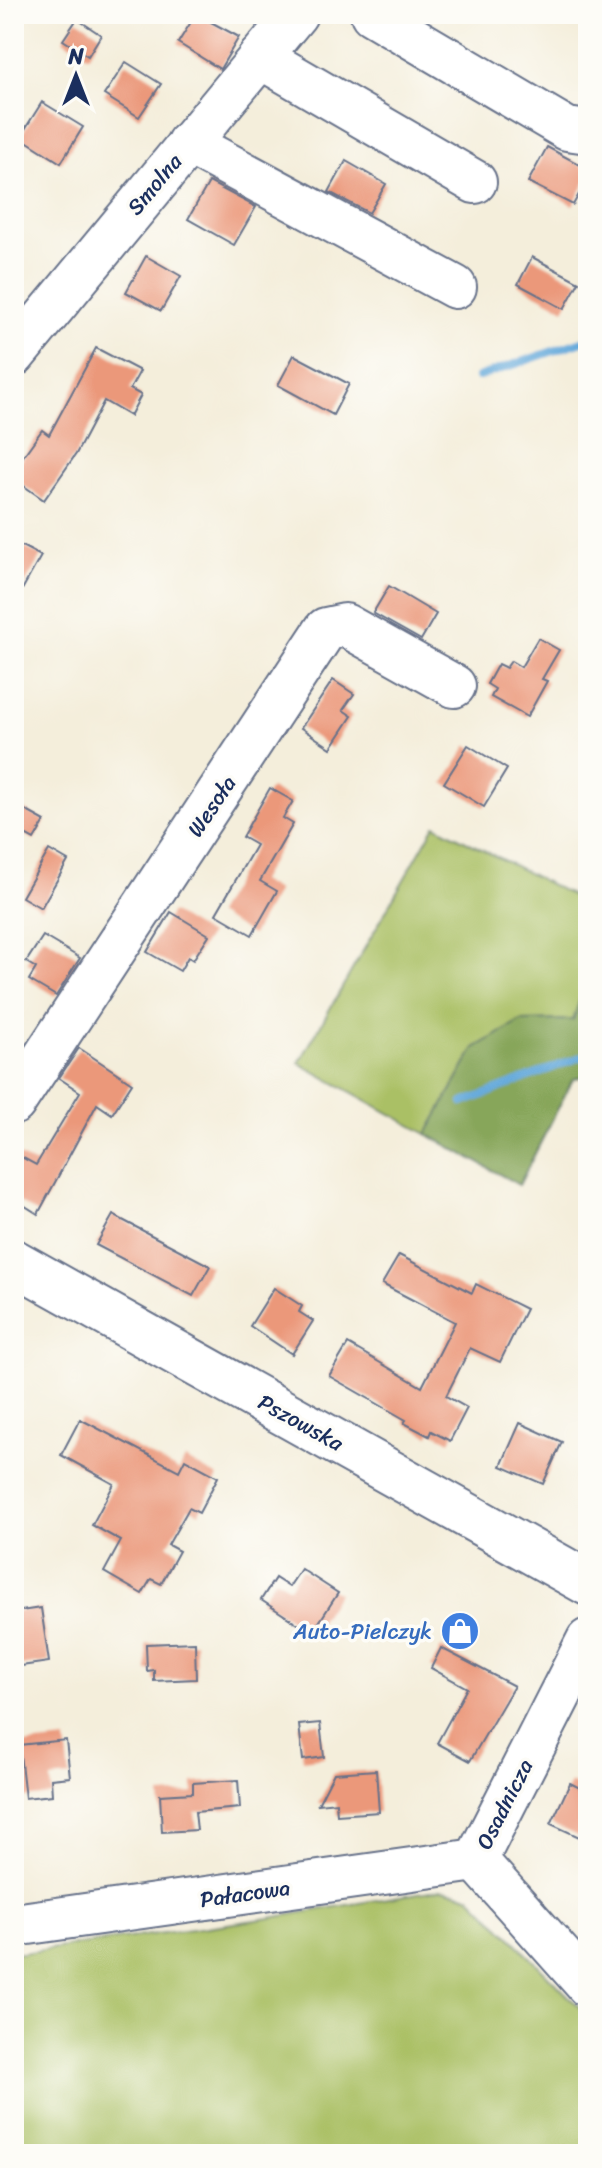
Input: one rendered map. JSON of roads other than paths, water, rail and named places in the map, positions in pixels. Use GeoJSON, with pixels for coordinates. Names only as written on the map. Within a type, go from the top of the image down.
{"type":"FeatureCollection","features":[{"type":"Feature","properties":{"kind":"main road","name":"Pszowska"},"geometry":{"type":"LineString","coordinates":[[14,1262],[588,1583]]}},
{"type":"Feature","properties":{"kind":"street","name":"Smolna"},"geometry":{"type":"LineString","coordinates":[[14,355],[296,14]]}},
{"type":"Feature","properties":{"kind":"street"},"geometry":{"type":"LineString","coordinates":[[372,14],[567,129],[588,132]]}},
{"type":"Feature","properties":{"kind":"street"},"geometry":{"type":"LineString","coordinates":[[260,57],[475,182]]}},
{"type":"Feature","properties":{"kind":"street"},"geometry":{"type":"LineString","coordinates":[[188,143],[455,287]]}},
{"type":"Feature","properties":{"kind":"street","name":"Wesoła"},"geometry":{"type":"LineString","coordinates":[[14,1103],[326,629],[345,625],[454,686]]}},
{"type":"Feature","properties":{"kind":"street","name":"Osadnicza"},"geometry":{"type":"LineString","coordinates":[[588,1640],[476,1860],[588,1986]]}},
{"type":"Feature","properties":{"kind":"street","name":"Pałacowa"},"geometry":{"type":"LineString","coordinates":[[14,1925],[476,1860]]}},
{"type":"Feature","properties":{"kind":"waterway"},"geometry":{"type":"LineString","coordinates":[[478,377],[588,339]]}},
{"type":"Feature","properties":{"kind":"waterway"},"geometry":{"type":"LineString","coordinates":[[463,1103],[588,1054]]}},
{"type":"Feature","properties":{"kind":"place","name":"Auto-Pielczyk"},"geometry":{"type":"Point","coordinates":[460,1631]}}]}
